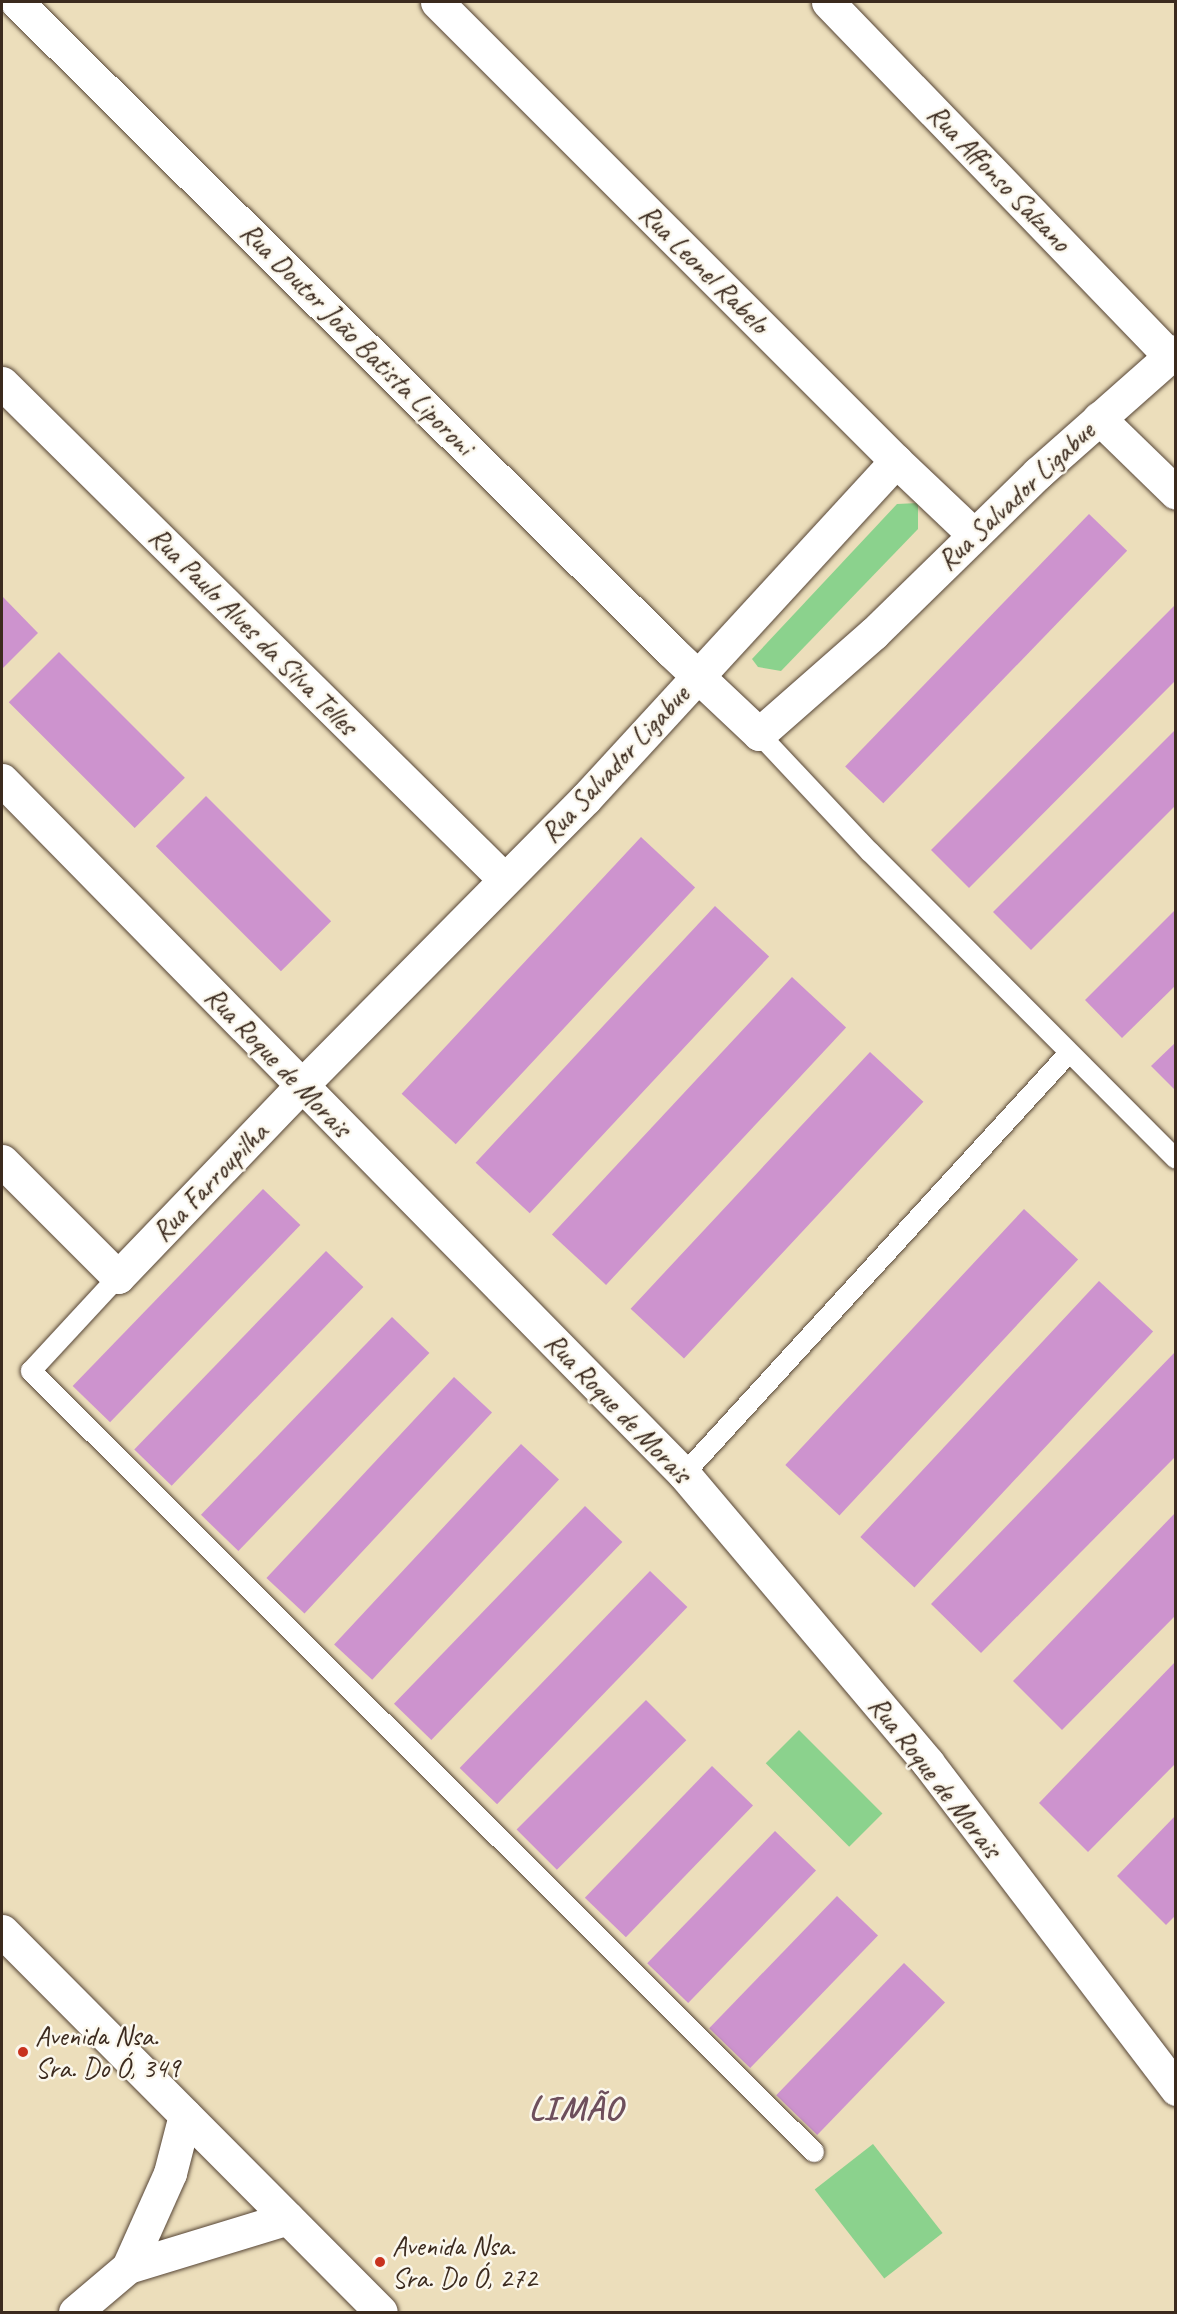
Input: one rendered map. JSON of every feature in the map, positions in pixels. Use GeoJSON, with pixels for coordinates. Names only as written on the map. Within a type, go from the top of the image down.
{"type":"FeatureCollection","features":[{"type":"Feature","properties":{"kind":"street","name":"Rua Doutor João Batista Liporoni"},"geometry":{"type":"LineString","coordinates":[[17,2],[698,675]]}},
{"type":"Feature","properties":{"kind":"street","name":"Rua Leonel Rabelo"},"geometry":{"type":"LineString","coordinates":[[437,2],[896,461],[973,534]]}},
{"type":"Feature","properties":{"kind":"street","name":"Rua Affonso Salzano"},"geometry":{"type":"LineString","coordinates":[[828,2],[1172,353]]}},
{"type":"Feature","properties":{"kind":"street","name":"Rua Salvador Ligabue"},"geometry":{"type":"LineString","coordinates":[[301,1086],[586,798],[698,675],[759,735],[874,633],[973,534],[1172,353]]}},
{"type":"Feature","properties":{"kind":"street","name":"Rua Paulo Alves da Silva Telles"},"geometry":{"type":"LineString","coordinates":[[2,382],[504,879]]}},
{"type":"Feature","properties":{"kind":"street"},"geometry":{"type":"LineString","coordinates":[[1099,418],[1176,493]]}},
{"type":"Feature","properties":{"kind":"street"},"geometry":{"type":"LineString","coordinates":[[698,675],[896,461]]}},
{"type":"Feature","properties":{"kind":"street","name":"Rua Roque de Morais"},"geometry":{"type":"LineString","coordinates":[[2,780],[684,1474],[928,1763],[1176,2090]]}},
{"type":"Feature","properties":{"kind":"street","name":"Rua Farroupilha"},"geometry":{"type":"LineString","coordinates":[[118,1277],[301,1086]]}},
{"type":"Feature","properties":{"kind":"street"},"geometry":{"type":"LineString","coordinates":[[2,1161],[118,1277]]}},
{"type":"Feature","properties":{"kind":"street"},"geometry":{"type":"LineString","coordinates":[[2,1931],[381,2313]]}},
{"type":"Feature","properties":{"kind":"street"},"geometry":{"type":"LineString","coordinates":[[128,2267],[170,2173],[184,2115]]}},
{"type":"Feature","properties":{"kind":"street"},"geometry":{"type":"LineString","coordinates":[[75,2313],[128,2267],[288,2218]]}},
{"type":"Feature","properties":{"kind":"lane"},"geometry":{"type":"LineString","coordinates":[[759,735],[812,793],[1176,1159]]}},
{"type":"Feature","properties":{"kind":"lane"},"geometry":{"type":"LineString","coordinates":[[684,1474],[1069,1053]]}},
{"type":"Feature","properties":{"kind":"lane"},"geometry":{"type":"LineString","coordinates":[[118,1277],[32,1371],[814,2152]]}},
{"type":"Feature","properties":{"kind":"green space"},"geometry":{"type":"Polygon","coordinates":[[[918,503],[918,529],[781,671],[758,667],[752,659],[897,504],[918,503]]]}},
{"type":"Feature","properties":{"kind":"green space"},"geometry":{"type":"Polygon","coordinates":[[[799,1730],[882,1813],[849,1847],[766,1763],[799,1730]]]}},
{"type":"Feature","properties":{"kind":"green space"},"geometry":{"type":"Polygon","coordinates":[[[873,2144],[943,2233],[884,2279],[815,2190],[873,2144]]]}},
{"type":"Feature","properties":{"kind":"building"},"geometry":{"type":"Polygon","coordinates":[[[1089,514],[1127,551],[883,803],[845,766],[1089,514]]]}},
{"type":"Feature","properties":{"kind":"building"},"geometry":{"type":"Polygon","coordinates":[[[2,596],[38,633],[2,669],[2,596]]]}},
{"type":"Feature","properties":{"kind":"building"},"geometry":{"type":"Polygon","coordinates":[[[1176,604],[1176,680],[969,888],[931,850],[1176,604]]]}},
{"type":"Feature","properties":{"kind":"building"},"geometry":{"type":"Polygon","coordinates":[[[59,652],[185,778],[135,828],[9,702],[59,652]]]}},
{"type":"Feature","properties":{"kind":"building"},"geometry":{"type":"Polygon","coordinates":[[[1176,729],[1176,805],[1031,950],[993,912],[1176,729]]]}},
{"type":"Feature","properties":{"kind":"building"},"geometry":{"type":"Polygon","coordinates":[[[206,796],[331,921],[281,971],[156,846],[206,796]]]}},
{"type":"Feature","properties":{"kind":"building"},"geometry":{"type":"Polygon","coordinates":[[[641,837],[695,887],[456,1144],[402,1094],[641,837]]]}},
{"type":"Feature","properties":{"kind":"building"},"geometry":{"type":"Polygon","coordinates":[[[715,906],[769,956],[530,1213],[476,1163],[715,906]]]}},
{"type":"Feature","properties":{"kind":"building"},"geometry":{"type":"Polygon","coordinates":[[[1176,909],[1176,985],[1122,1038],[1085,1000],[1176,909]]]}},
{"type":"Feature","properties":{"kind":"building"},"geometry":{"type":"Polygon","coordinates":[[[792,977],[846,1027],[606,1285],[552,1234],[792,977]]]}},
{"type":"Feature","properties":{"kind":"building"},"geometry":{"type":"Polygon","coordinates":[[[1176,1042],[1176,1091],[1151,1066],[1176,1042]]]}},
{"type":"Feature","properties":{"kind":"building"},"geometry":{"type":"Polygon","coordinates":[[[870,1052],[923,1102],[684,1358],[631,1309],[870,1052]]]}},
{"type":"Feature","properties":{"kind":"building"},"geometry":{"type":"Polygon","coordinates":[[[263,1189],[300,1225],[110,1422],[73,1386],[263,1189]]]}},
{"type":"Feature","properties":{"kind":"building"},"geometry":{"type":"Polygon","coordinates":[[[1024,1209],[1078,1259],[839,1515],[785,1465],[1024,1209]]]}},
{"type":"Feature","properties":{"kind":"building"},"geometry":{"type":"Polygon","coordinates":[[[326,1251],[363,1287],[172,1486],[134,1450],[326,1251]]]}},
{"type":"Feature","properties":{"kind":"building"},"geometry":{"type":"Polygon","coordinates":[[[1099,1281],[1153,1331],[914,1587],[860,1537],[1099,1281]]]}},
{"type":"Feature","properties":{"kind":"building"},"geometry":{"type":"Polygon","coordinates":[[[392,1317],[429,1353],[238,1551],[201,1515],[392,1317]]]}},
{"type":"Feature","properties":{"kind":"building"},"geometry":{"type":"Polygon","coordinates":[[[1176,1351],[1176,1456],[981,1653],[931,1604],[1176,1351]]]}},
{"type":"Feature","properties":{"kind":"building"},"geometry":{"type":"Polygon","coordinates":[[[454,1377],[492,1412],[304,1614],[266,1578],[454,1377]]]}},
{"type":"Feature","properties":{"kind":"building"},"geometry":{"type":"Polygon","coordinates":[[[521,1444],[559,1479],[372,1680],[334,1644],[521,1444]]]}},
{"type":"Feature","properties":{"kind":"building"},"geometry":{"type":"Polygon","coordinates":[[[585,1506],[622,1542],[431,1740],[394,1704],[585,1506]]]}},
{"type":"Feature","properties":{"kind":"building"},"geometry":{"type":"Polygon","coordinates":[[[1176,1512],[1176,1615],[1062,1730],[1013,1681],[1176,1512]]]}},
{"type":"Feature","properties":{"kind":"building"},"geometry":{"type":"Polygon","coordinates":[[[650,1571],[687,1607],[497,1804],[460,1768],[650,1571]]]}},
{"type":"Feature","properties":{"kind":"building"},"geometry":{"type":"Polygon","coordinates":[[[1176,1661],[1176,1763],[1088,1852],[1039,1803],[1176,1661]]]}},
{"type":"Feature","properties":{"kind":"building"},"geometry":{"type":"Polygon","coordinates":[[[646,1700],[686,1740],[557,1870],[517,1829],[646,1700]]]}},
{"type":"Feature","properties":{"kind":"building"},"geometry":{"type":"Polygon","coordinates":[[[712,1766],[753,1806],[626,1937],[585,1898],[712,1766]]]}},
{"type":"Feature","properties":{"kind":"building"},"geometry":{"type":"Polygon","coordinates":[[[1176,1815],[1176,1915],[1166,1925],[1117,1876],[1176,1815]]]}},
{"type":"Feature","properties":{"kind":"building"},"geometry":{"type":"Polygon","coordinates":[[[775,1831],[816,1871],[688,2003],[647,1963],[775,1831]]]}},
{"type":"Feature","properties":{"kind":"building"},"geometry":{"type":"Polygon","coordinates":[[[837,1896],[878,1936],[750,2068],[709,2028],[837,1896]]]}},
{"type":"Feature","properties":{"kind":"building"},"geometry":{"type":"Polygon","coordinates":[[[904,1963],[945,2003],[817,2135],[776,2095],[904,1963]]]}},
{"type":"Feature","properties":{"kind":"place","name":"Avenida Nsa. Sra. Do Ó, 349"},"geometry":{"type":"Point","coordinates":[23,2052]}},
{"type":"Feature","properties":{"kind":"place","name":"Avenida Nsa. Sra. Do Ó, 272"},"geometry":{"type":"Point","coordinates":[380,2262]}},
{"type":"Feature","properties":{"kind":"district","name":"LIMÃO"},"geometry":{"type":"Point","coordinates":[576,2108]}}]}
